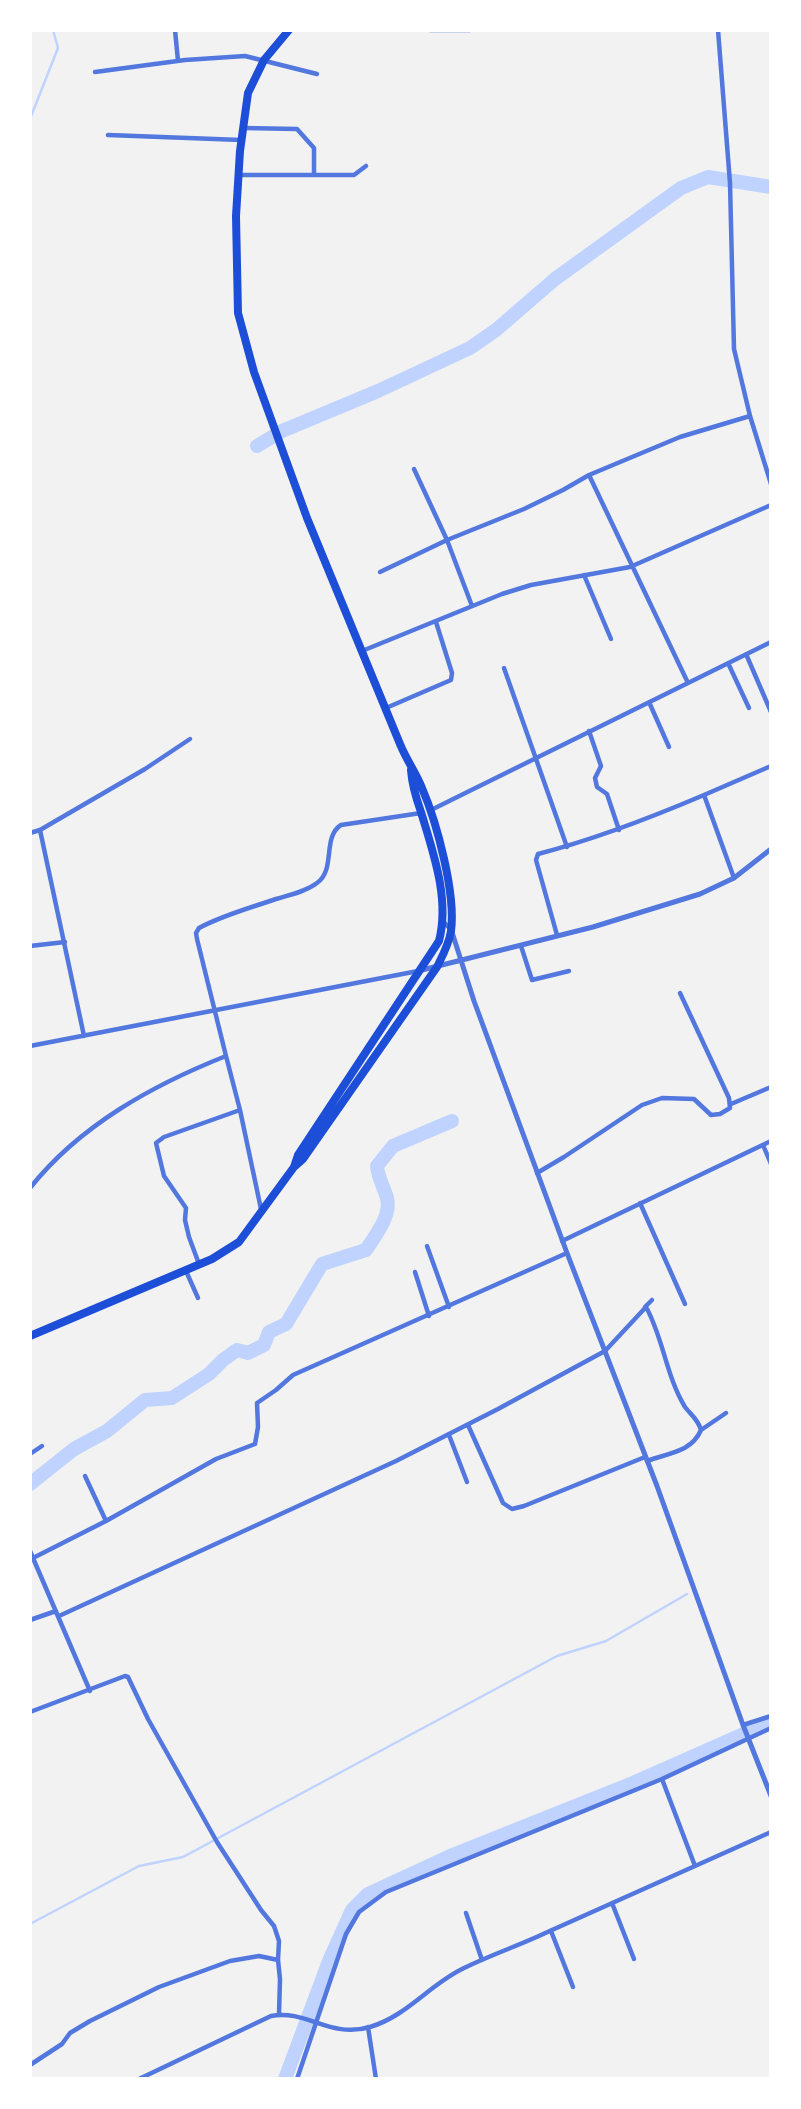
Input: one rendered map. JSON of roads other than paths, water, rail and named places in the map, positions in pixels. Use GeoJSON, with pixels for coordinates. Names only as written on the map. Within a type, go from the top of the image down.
{"type":"FeatureCollection","features":[{"type":"Feature","properties":{"kind":"highway"},"geometry":{"type":"LineString","coordinates":[[30,1336],[212,1259],[239,1242],[294,1167],[303,1159],[437,967],[448,944],[451,929],[445,866],[431,810],[385,709],[307,518],[254,372],[238,313],[235,249],[239,175],[248,93],[264,60],[289,30]]}},
{"type":"Feature","properties":{"kind":"highway"},"geometry":{"type":"LineString","coordinates":[[294,1167],[298,1155],[439,941],[442,920],[439,879],[412,787],[411,769]]}},
{"type":"Feature","properties":{"kind":"street"},"geometry":{"type":"LineString","coordinates":[[175,30],[177,61]]}},
{"type":"Feature","properties":{"kind":"street"},"geometry":{"type":"LineString","coordinates":[[430,30],[470,30]]}},
{"type":"Feature","properties":{"kind":"street"},"geometry":{"type":"LineString","coordinates":[[718,30],[730,183],[734,349],[750,416],[771,484]]}},
{"type":"Feature","properties":{"kind":"street"},"geometry":{"type":"LineString","coordinates":[[95,72],[177,61],[245,56],[317,74]]}},
{"type":"Feature","properties":{"kind":"street"},"geometry":{"type":"LineString","coordinates":[[243,128],[297,129],[314,148],[314,175]]}},
{"type":"Feature","properties":{"kind":"street"},"geometry":{"type":"LineString","coordinates":[[108,135],[242,140]]}},
{"type":"Feature","properties":{"kind":"street"},"geometry":{"type":"LineString","coordinates":[[239,175],[354,175],[366,166]]}},
{"type":"Feature","properties":{"kind":"street"},"geometry":{"type":"LineString","coordinates":[[380,572],[446,540],[563,491],[589,475],[680,437],[750,416]]}},
{"type":"Feature","properties":{"kind":"street"},"geometry":{"type":"LineString","coordinates":[[414,469],[472,607]]}},
{"type":"Feature","properties":{"kind":"street"},"geometry":{"type":"LineString","coordinates":[[589,475],[688,683]]}},
{"type":"Feature","properties":{"kind":"street"},"geometry":{"type":"LineString","coordinates":[[361,651],[531,585],[631,566],[771,505]]}},
{"type":"Feature","properties":{"kind":"street"},"geometry":{"type":"LineString","coordinates":[[584,575],[611,639]]}},
{"type":"Feature","properties":{"kind":"street"},"geometry":{"type":"LineString","coordinates":[[385,709],[452,680],[436,622]]}},
{"type":"Feature","properties":{"kind":"street"},"geometry":{"type":"LineString","coordinates":[[431,810],[771,642]]}},
{"type":"Feature","properties":{"kind":"street"},"geometry":{"type":"LineString","coordinates":[[746,654],[771,712]]}},
{"type":"Feature","properties":{"kind":"street"},"geometry":{"type":"LineString","coordinates":[[728,663],[749,708]]}},
{"type":"Feature","properties":{"kind":"street"},"geometry":{"type":"LineString","coordinates":[[504,668],[566,847]]}},
{"type":"Feature","properties":{"kind":"street"},"geometry":{"type":"LineString","coordinates":[[649,702],[669,747]]}},
{"type":"Feature","properties":{"kind":"street"},"geometry":{"type":"LineString","coordinates":[[589,731],[601,766],[595,777],[597,787],[607,794],[619,830]]}},
{"type":"Feature","properties":{"kind":"street"},"geometry":{"type":"LineString","coordinates":[[30,833],[40,830],[145,769],[190,738]]}},
{"type":"Feature","properties":{"kind":"street"},"geometry":{"type":"LineString","coordinates":[[557,935],[536,856],[619,830],[771,766]]}},
{"type":"Feature","properties":{"kind":"street"},"geometry":{"type":"LineString","coordinates":[[704,795],[734,877]]}},
{"type":"Feature","properties":{"kind":"street"},"geometry":{"type":"LineString","coordinates":[[262,1212],[196,933],[199,928],[233,914],[316,884],[321,879],[328,861],[332,834],[341,825],[421,813]]}},
{"type":"Feature","properties":{"kind":"street"},"geometry":{"type":"LineString","coordinates":[[40,830],[84,1036]]}},
{"type":"Feature","properties":{"kind":"street"},"geometry":{"type":"LineString","coordinates":[[30,1046],[437,967],[593,927],[700,894],[734,877],[771,849]]}},
{"type":"Feature","properties":{"kind":"street"},"geometry":{"type":"LineString","coordinates":[[442,920],[451,929],[566,1253],[657,1486],[771,1796]]}},
{"type":"Feature","properties":{"kind":"street"},"geometry":{"type":"LineString","coordinates":[[30,946],[65,942]]}},
{"type":"Feature","properties":{"kind":"street"},"geometry":{"type":"LineString","coordinates":[[521,946],[532,981],[569,971]]}},
{"type":"Feature","properties":{"kind":"street"},"geometry":{"type":"LineString","coordinates":[[680,993],[732,1104]]}},
{"type":"Feature","properties":{"kind":"street"},"geometry":{"type":"LineString","coordinates":[[30,1188],[74,1144],[126,1105],[183,1073],[226,1056]]}},
{"type":"Feature","properties":{"kind":"street"},"geometry":{"type":"LineString","coordinates":[[537,1173],[629,1112],[656,1099],[694,1099],[711,1115],[728,1110],[732,1104],[771,1087]]}},
{"type":"Feature","properties":{"kind":"street"},"geometry":{"type":"LineString","coordinates":[[199,1264],[185,1220],[186,1208],[164,1176],[156,1143],[164,1137],[240,1110]]}},
{"type":"Feature","properties":{"kind":"street"},"geometry":{"type":"LineString","coordinates":[[562,1241],[771,1141]]}},
{"type":"Feature","properties":{"kind":"street"},"geometry":{"type":"LineString","coordinates":[[763,1145],[771,1164]]}},
{"type":"Feature","properties":{"kind":"street"},"geometry":{"type":"LineString","coordinates":[[640,1203],[685,1304]]}},
{"type":"Feature","properties":{"kind":"street"},"geometry":{"type":"LineString","coordinates":[[426,1246],[449,1307]]}},
{"type":"Feature","properties":{"kind":"street"},"geometry":{"type":"LineString","coordinates":[[33,1558],[106,1521],[216,1459],[255,1444],[258,1427],[257,1403],[276,1391],[293,1375],[566,1253]]}},
{"type":"Feature","properties":{"kind":"street"},"geometry":{"type":"LineString","coordinates":[[186,1270],[198,1298]]}},
{"type":"Feature","properties":{"kind":"street"},"geometry":{"type":"LineString","coordinates":[[415,1272],[429,1316]]}},
{"type":"Feature","properties":{"kind":"street"},"geometry":{"type":"LineString","coordinates":[[30,1620],[58,1614],[449,1435],[605,1351],[652,1300]]}},
{"type":"Feature","properties":{"kind":"street"},"geometry":{"type":"LineString","coordinates":[[645,1307],[648,1308],[679,1395],[701,1430]]}},
{"type":"Feature","properties":{"kind":"street"},"geometry":{"type":"LineString","coordinates":[[468,1425],[503,1503],[512,1509],[688,1447],[701,1430],[726,1413]]}},
{"type":"Feature","properties":{"kind":"street"},"geometry":{"type":"LineString","coordinates":[[449,1435],[467,1482]]}},
{"type":"Feature","properties":{"kind":"street"},"geometry":{"type":"LineString","coordinates":[[30,1454],[42,1446]]}},
{"type":"Feature","properties":{"kind":"street"},"geometry":{"type":"LineString","coordinates":[[85,1476],[106,1521]]}},
{"type":"Feature","properties":{"kind":"street"},"geometry":{"type":"LineString","coordinates":[[30,1551],[90,1691]]}},
{"type":"Feature","properties":{"kind":"street"},"geometry":{"type":"LineString","coordinates":[[30,1712],[128,1677],[148,1719],[217,1842],[274,1926],[279,1941],[279,2014]]}},
{"type":"Feature","properties":{"kind":"street"},"geometry":{"type":"LineString","coordinates":[[744,1727],[771,1716]]}},
{"type":"Feature","properties":{"kind":"street"},"geometry":{"type":"LineString","coordinates":[[297,2079],[314,2022],[346,1934],[359,1912],[371,1902],[386,1892],[662,1779],[771,1728]]}},
{"type":"Feature","properties":{"kind":"street"},"geometry":{"type":"LineString","coordinates":[[662,1779],[695,1866]]}},
{"type":"Feature","properties":{"kind":"street"},"geometry":{"type":"LineString","coordinates":[[139,2079],[279,2014],[293,2015],[335,2030],[369,2027],[403,2012],[459,1970],[771,1832]]}},
{"type":"Feature","properties":{"kind":"street"},"geometry":{"type":"LineString","coordinates":[[612,1903],[634,1959]]}},
{"type":"Feature","properties":{"kind":"street"},"geometry":{"type":"LineString","coordinates":[[466,1913],[482,1960]]}},
{"type":"Feature","properties":{"kind":"street"},"geometry":{"type":"LineString","coordinates":[[551,1931],[573,1987]]}},
{"type":"Feature","properties":{"kind":"street"},"geometry":{"type":"LineString","coordinates":[[30,2065],[90,2021],[159,1987],[230,1961],[259,1956],[278,1960]]}},
{"type":"Feature","properties":{"kind":"street"},"geometry":{"type":"LineString","coordinates":[[369,2027],[376,2079]]}},
{"type":"Feature","properties":{"kind":"waterway"},"geometry":{"type":"LineString","coordinates":[[30,119],[58,48],[53,30]]}},
{"type":"Feature","properties":{"kind":"waterway"},"geometry":{"type":"LineString","coordinates":[[257,446],[282,431],[378,391],[470,348],[496,330],[555,279],[681,188],[708,177],[771,187]]}},
{"type":"Feature","properties":{"kind":"waterway"},"geometry":{"type":"LineString","coordinates":[[30,1484],[74,1449],[107,1431],[145,1400],[172,1398],[209,1374],[237,1350],[248,1353],[264,1345],[269,1332],[286,1324],[322,1264],[366,1250],[374,1238],[385,1218],[388,1205],[377,1166],[393,1146],[452,1121]]}},
{"type":"Feature","properties":{"kind":"waterway"},"geometry":{"type":"LineString","coordinates":[[30,1924],[139,1866],[183,1857],[557,1656],[606,1641],[687,1594]]}},
{"type":"Feature","properties":{"kind":"waterway"},"geometry":{"type":"LineString","coordinates":[[285,2079],[329,1961],[352,1910],[368,1894],[450,1856],[633,1783],[771,1722]]}}]}
